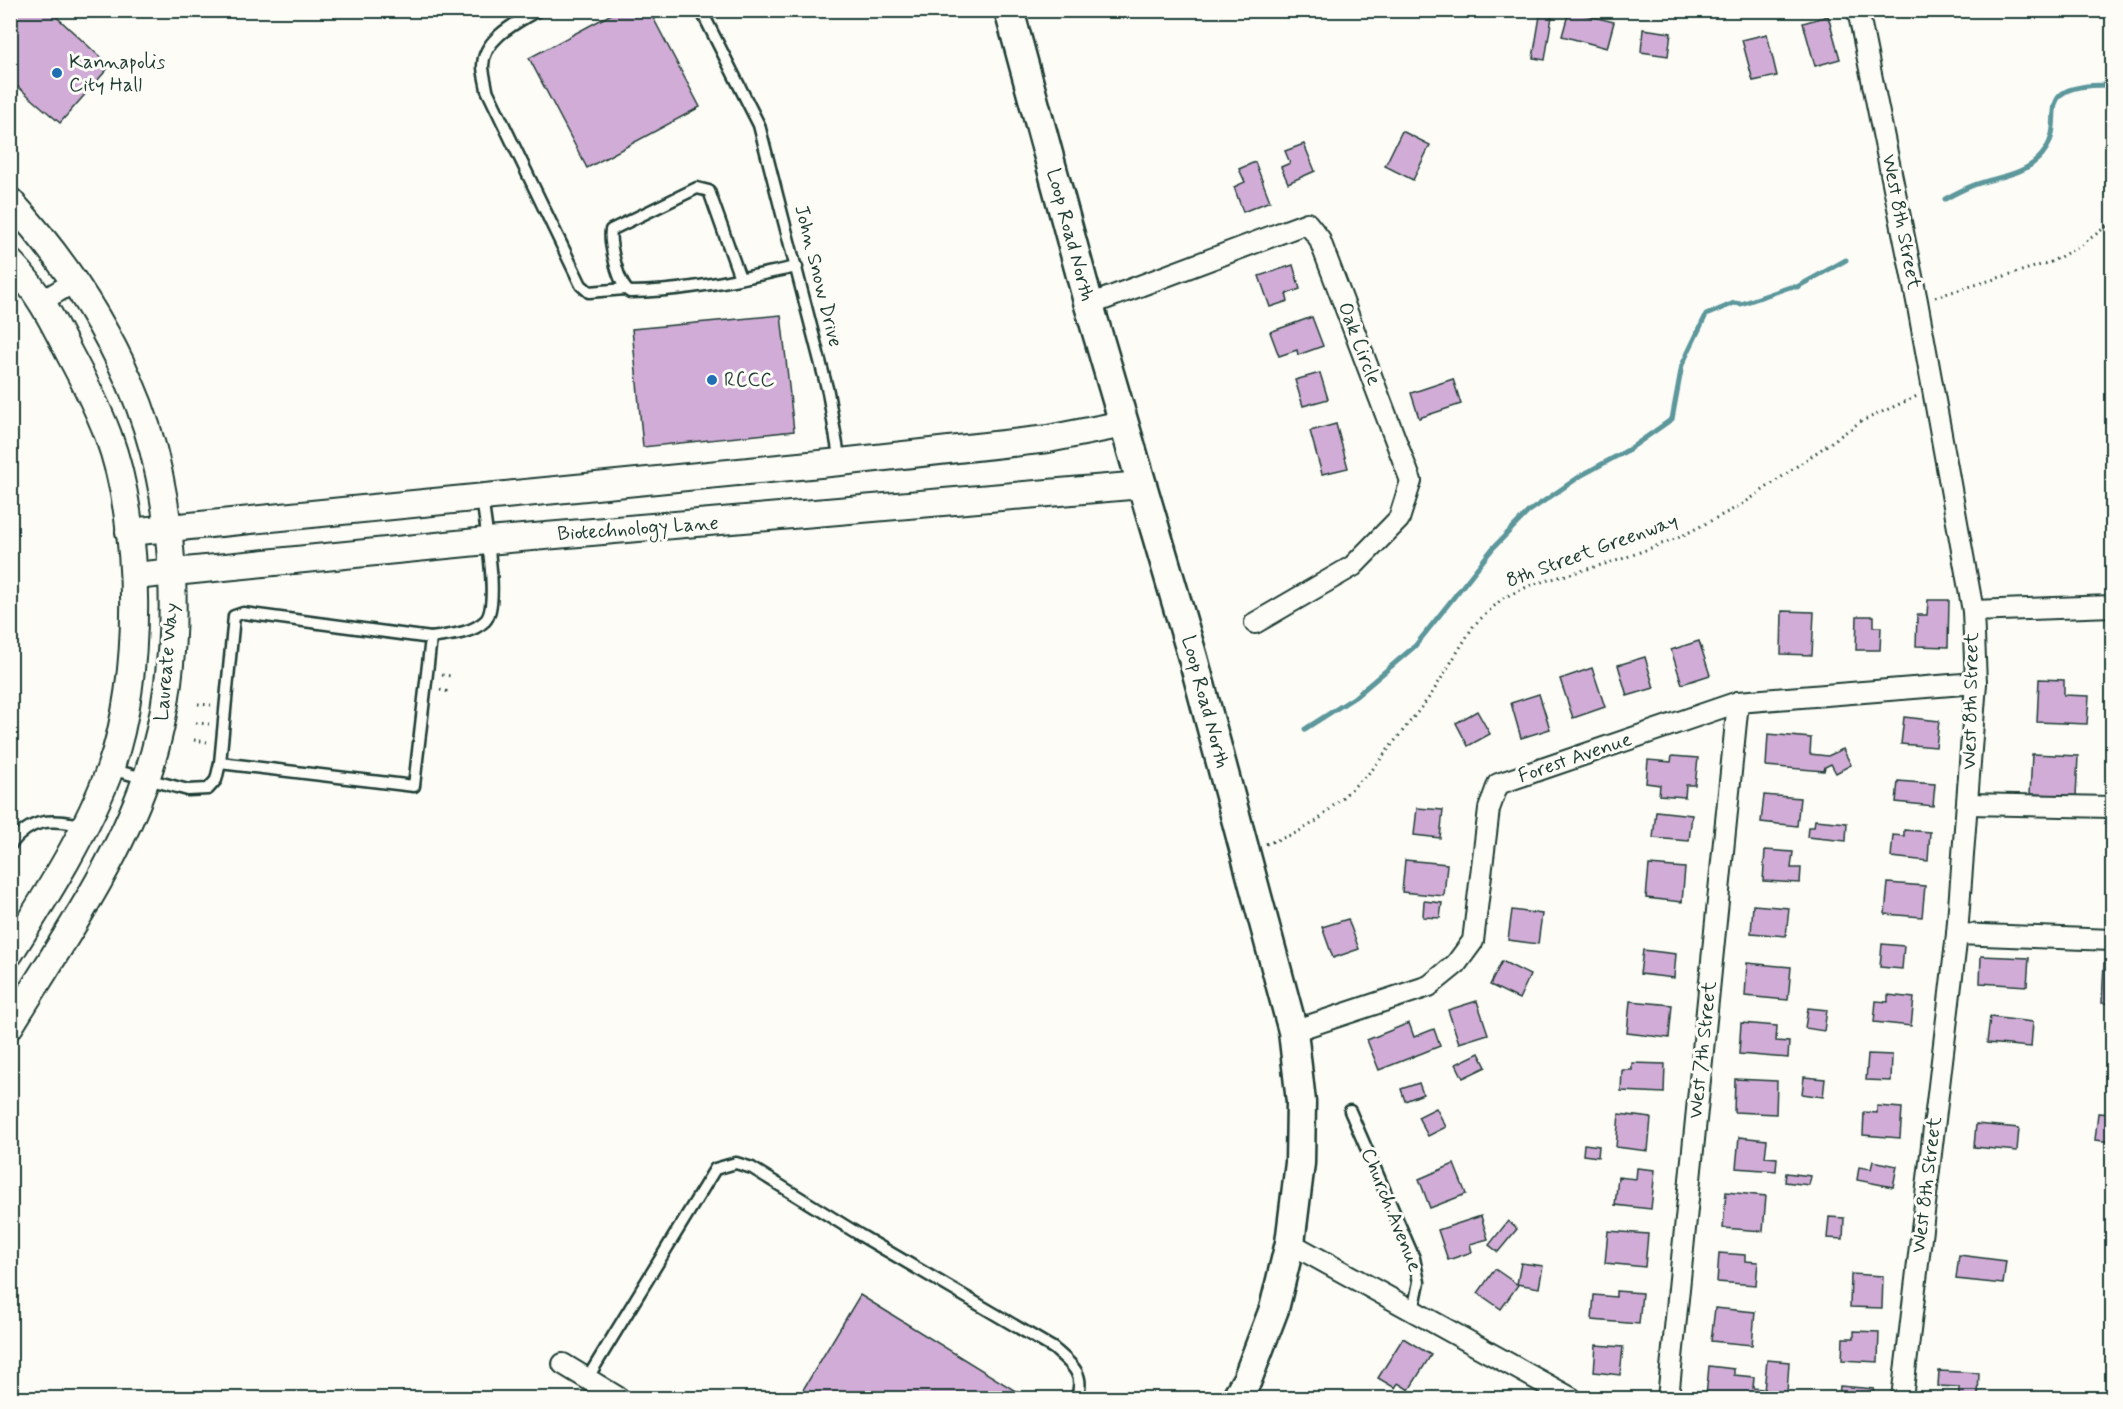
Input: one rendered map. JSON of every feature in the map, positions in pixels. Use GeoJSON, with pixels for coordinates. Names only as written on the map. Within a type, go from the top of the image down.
{"type":"FeatureCollection","features":[{"type":"Feature","properties":{"kind":"main road","name":"Loop Road North"},"geometry":{"type":"LineString","coordinates":[[1009,10],[1089,305],[1193,658],[1293,1031],[1301,1102],[1300,1163],[1290,1244],[1274,1309],[1246,1380],[1236,1398]]}},
{"type":"Feature","properties":{"kind":"street","name":"West 8th Street"},"geometry":{"type":"LineString","coordinates":[[1858,10],[1917,301],[1973,611],[1976,683],[1957,934],[1902,1398]]}},
{"type":"Feature","properties":{"kind":"street","name":"Laureate Way"},"geometry":{"type":"LineString","coordinates":[[10,201],[52,249],[74,282],[131,384],[154,455],[168,526],[173,574],[172,640],[161,730],[146,779],[132,815],[96,885],[10,1026]]}},
{"type":"Feature","properties":{"kind":"street","name":"Oak Circle"},"geometry":{"type":"LineString","coordinates":[[1089,305],[1307,223],[1319,238],[1411,481],[1399,519],[1353,566],[1255,623]]}},
{"type":"Feature","properties":{"kind":"street","name":"Laureate Way"},"geometry":{"type":"LineString","coordinates":[[10,262],[28,280],[42,301],[108,435],[122,483],[134,576],[128,696],[110,769],[84,825],[10,953]]}},
{"type":"Feature","properties":{"kind":"street"},"geometry":{"type":"LineString","coordinates":[[42,301],[74,282]]}},
{"type":"Feature","properties":{"kind":"street"},"geometry":{"type":"LineString","coordinates":[[129,532],[168,526],[482,495],[840,462],[1048,439],[1124,424]]}},
{"type":"Feature","properties":{"kind":"street","name":"Biotechnology Lane"},"geometry":{"type":"LineString","coordinates":[[134,576],[173,574],[487,541],[1142,485]]}},
{"type":"Feature","properties":{"kind":"street"},"geometry":{"type":"LineString","coordinates":[[1973,611],[2112,606]]}},
{"type":"Feature","properties":{"kind":"street","name":"Forest Avenue"},"geometry":{"type":"LineString","coordinates":[[1293,1031],[1429,986],[1456,964],[1473,941],[1489,809],[1498,784],[1738,702],[1976,683]]}},
{"type":"Feature","properties":{"kind":"street","name":"West 7th Street"},"geometry":{"type":"LineString","coordinates":[[1668,1398],[1738,702]]}},
{"type":"Feature","properties":{"kind":"street"},"geometry":{"type":"LineString","coordinates":[[1968,804],[2112,807]]}},
{"type":"Feature","properties":{"kind":"street"},"geometry":{"type":"LineString","coordinates":[[1957,934],[2112,940]]}},
{"type":"Feature","properties":{"kind":"street","name":"Church Avenue"},"geometry":{"type":"LineString","coordinates":[[1290,1244],[1571,1398]]}},
{"type":"Feature","properties":{"kind":"street"},"geometry":{"type":"LineString","coordinates":[[563,1364],[619,1398]]}},
{"type":"Feature","properties":{"kind":"lane"},"geometry":{"type":"LineString","coordinates":[[538,10],[511,26],[490,45],[483,64],[487,90],[581,285],[589,292],[625,289],[630,292],[664,290],[797,267]]}},
{"type":"Feature","properties":{"kind":"lane","name":"John Snow Drive"},"geometry":{"type":"LineString","coordinates":[[701,10],[759,125],[828,392],[840,462]]}},
{"type":"Feature","properties":{"kind":"lane"},"geometry":{"type":"LineString","coordinates":[[625,289],[609,238],[611,230],[697,188],[709,191],[740,278]]}},
{"type":"Feature","properties":{"kind":"lane"},"geometry":{"type":"LineString","coordinates":[[110,769],[188,790],[208,789],[216,780],[220,763],[234,616],[243,613],[431,638],[455,635],[487,619],[491,607],[491,585],[482,495]]}},
{"type":"Feature","properties":{"kind":"lane"},"geometry":{"type":"LineString","coordinates":[[220,763],[414,786],[431,638]]}},
{"type":"Feature","properties":{"kind":"lane"},"geometry":{"type":"LineString","coordinates":[[10,844],[20,833],[34,824],[50,820],[84,825]]}},
{"type":"Feature","properties":{"kind":"lane","name":"Church Avenue"},"geometry":{"type":"LineString","coordinates":[[1350,1111],[1414,1258],[1419,1282],[1413,1311]]}},
{"type":"Feature","properties":{"kind":"lane"},"geometry":{"type":"LineString","coordinates":[[587,1378],[715,1169],[736,1163],[752,1168],[860,1235],[1053,1348],[1078,1372],[1081,1379],[1076,1398]]}},
{"type":"Feature","properties":{"kind":"path"},"geometry":{"type":"LineString","coordinates":[[1917,301],[1947,295],[2051,262],[2083,244],[2112,222]]}},
{"type":"Feature","properties":{"kind":"path","name":"8th Street Greenway"},"geometry":{"type":"LineString","coordinates":[[1245,852],[1296,833],[1317,821],[1372,770],[1399,739],[1431,695],[1474,625],[1503,598],[1531,585],[1619,560],[1680,537],[1743,504],[1865,418],[1916,397]]}},
{"type":"Feature","properties":{"kind":"building","name":"Kannapolis City Hall"},"geometry":{"type":"Polygon","coordinates":[[[10,10],[49,10],[110,66],[60,123],[10,80],[10,10]]]}},
{"type":"Feature","properties":{"kind":"building"},"geometry":{"type":"Polygon","coordinates":[[[619,10],[649,10],[700,107],[587,168],[529,58],[619,10]]]}},
{"type":"Feature","properties":{"kind":"building"},"geometry":{"type":"Polygon","coordinates":[[[1541,10],[1553,10],[1545,60],[1533,58],[1541,10]]]}},
{"type":"Feature","properties":{"kind":"building"},"geometry":{"type":"Polygon","coordinates":[[[1569,11],[1614,22],[1607,48],[1562,36],[1569,11]]]}},
{"type":"Feature","properties":{"kind":"building"},"geometry":{"type":"Polygon","coordinates":[[[1828,16],[1840,59],[1815,66],[1803,23],[1828,16]]]}},
{"type":"Feature","properties":{"kind":"building"},"geometry":{"type":"Polygon","coordinates":[[[1643,29],[1671,33],[1668,56],[1641,52],[1643,29]]]}},
{"type":"Feature","properties":{"kind":"building"},"geometry":{"type":"Polygon","coordinates":[[[1767,34],[1777,76],[1753,81],[1742,40],[1767,34]]]}},
{"type":"Feature","properties":{"kind":"building"},"geometry":{"type":"Polygon","coordinates":[[[1402,131],[1430,145],[1413,180],[1385,166],[1402,131]]]}},
{"type":"Feature","properties":{"kind":"building"},"geometry":{"type":"Polygon","coordinates":[[[1304,144],[1315,171],[1288,183],[1281,167],[1290,163],[1285,151],[1304,144]]]}},
{"type":"Feature","properties":{"kind":"building"},"geometry":{"type":"Polygon","coordinates":[[[1255,162],[1270,201],[1243,212],[1234,187],[1245,182],[1239,169],[1255,162]]]}},
{"type":"Feature","properties":{"kind":"building"},"geometry":{"type":"Polygon","coordinates":[[[1293,265],[1300,289],[1286,294],[1288,301],[1270,307],[1259,276],[1293,265]]]}},
{"type":"Feature","properties":{"kind":"building","name":"RCCC"},"geometry":{"type":"Polygon","coordinates":[[[781,315],[794,431],[643,447],[632,329],[781,315]]]}},
{"type":"Feature","properties":{"kind":"building"},"geometry":{"type":"Polygon","coordinates":[[[1312,317],[1323,346],[1298,355],[1297,350],[1279,356],[1270,332],[1312,317]]]}},
{"type":"Feature","properties":{"kind":"building"},"geometry":{"type":"Polygon","coordinates":[[[1320,373],[1328,399],[1303,406],[1295,380],[1320,373]]]}},
{"type":"Feature","properties":{"kind":"building"},"geometry":{"type":"Polygon","coordinates":[[[1453,379],[1461,404],[1419,418],[1411,393],[1453,379]]]}},
{"type":"Feature","properties":{"kind":"building"},"geometry":{"type":"Polygon","coordinates":[[[1336,424],[1348,468],[1322,474],[1310,431],[1336,424]]]}},
{"type":"Feature","properties":{"kind":"building"},"geometry":{"type":"Polygon","coordinates":[[[1928,600],[1949,600],[1948,647],[1916,646],[1917,615],[1927,615],[1928,600]]]}},
{"type":"Feature","properties":{"kind":"building"},"geometry":{"type":"Polygon","coordinates":[[[1782,611],[1814,612],[1812,655],[1781,654],[1782,611]]]}},
{"type":"Feature","properties":{"kind":"building"},"geometry":{"type":"Polygon","coordinates":[[[1857,616],[1874,616],[1874,627],[1881,627],[1880,650],[1856,650],[1857,616]]]}},
{"type":"Feature","properties":{"kind":"building"},"geometry":{"type":"Polygon","coordinates":[[[1699,641],[1710,675],[1682,684],[1671,650],[1699,641]]]}},
{"type":"Feature","properties":{"kind":"building"},"geometry":{"type":"Polygon","coordinates":[[[1645,657],[1654,688],[1627,696],[1618,665],[1645,657]]]}},
{"type":"Feature","properties":{"kind":"building"},"geometry":{"type":"Polygon","coordinates":[[[1592,668],[1605,707],[1573,718],[1560,679],[1592,668]]]}},
{"type":"Feature","properties":{"kind":"building"},"geometry":{"type":"Polygon","coordinates":[[[2039,679],[2064,680],[2064,695],[2089,696],[2087,724],[2037,722],[2039,679]]]}},
{"type":"Feature","properties":{"kind":"building"},"geometry":{"type":"Polygon","coordinates":[[[1539,694],[1550,729],[1521,738],[1511,703],[1539,694]]]}},
{"type":"Feature","properties":{"kind":"building"},"geometry":{"type":"Polygon","coordinates":[[[1477,711],[1490,734],[1468,746],[1456,723],[1477,711]]]}},
{"type":"Feature","properties":{"kind":"building"},"geometry":{"type":"Polygon","coordinates":[[[1904,717],[1939,721],[1936,747],[1901,744],[1904,717]]]}},
{"type":"Feature","properties":{"kind":"building"},"geometry":{"type":"Polygon","coordinates":[[[1768,734],[1811,738],[1810,754],[1828,756],[1843,749],[1851,765],[1836,773],[1831,764],[1825,767],[1824,771],[1766,766],[1768,734]]]}},
{"type":"Feature","properties":{"kind":"building"},"geometry":{"type":"Polygon","coordinates":[[[2032,754],[2078,756],[2076,796],[2030,794],[2032,754]]]}},
{"type":"Feature","properties":{"kind":"building"},"geometry":{"type":"Polygon","coordinates":[[[1672,756],[1698,758],[1695,785],[1686,785],[1685,797],[1659,795],[1660,785],[1646,783],[1648,760],[1671,762],[1672,756]]]}},
{"type":"Feature","properties":{"kind":"building"},"geometry":{"type":"Polygon","coordinates":[[[1898,781],[1935,784],[1933,806],[1896,802],[1898,781]]]}},
{"type":"Feature","properties":{"kind":"building"},"geometry":{"type":"Polygon","coordinates":[[[1764,795],[1800,798],[1797,826],[1761,822],[1764,795]]]}},
{"type":"Feature","properties":{"kind":"building"},"geometry":{"type":"Polygon","coordinates":[[[1417,808],[1443,810],[1440,838],[1414,835],[1417,808]]]}},
{"type":"Feature","properties":{"kind":"building"},"geometry":{"type":"Polygon","coordinates":[[[1656,811],[1692,815],[1689,841],[1653,838],[1656,811]]]}},
{"type":"Feature","properties":{"kind":"building"},"geometry":{"type":"Polygon","coordinates":[[[1815,820],[1847,823],[1846,841],[1807,837],[1808,827],[1814,827],[1815,820]]]}},
{"type":"Feature","properties":{"kind":"building"},"geometry":{"type":"Polygon","coordinates":[[[1904,830],[1930,832],[1928,861],[1891,857],[1893,835],[1904,836],[1904,830]]]}},
{"type":"Feature","properties":{"kind":"building"},"geometry":{"type":"Polygon","coordinates":[[[1765,850],[1793,852],[1791,868],[1801,868],[1800,883],[1763,881],[1765,850]]]}},
{"type":"Feature","properties":{"kind":"building"},"geometry":{"type":"Polygon","coordinates":[[[1405,860],[1447,864],[1444,896],[1402,892],[1405,860]]]}},
{"type":"Feature","properties":{"kind":"building"},"geometry":{"type":"Polygon","coordinates":[[[1649,865],[1685,868],[1682,902],[1646,898],[1649,865]]]}},
{"type":"Feature","properties":{"kind":"building"},"geometry":{"type":"Polygon","coordinates":[[[1888,883],[1925,886],[1922,917],[1885,914],[1888,883]]]}},
{"type":"Feature","properties":{"kind":"building"},"geometry":{"type":"Polygon","coordinates":[[[1424,901],[1442,903],[1440,918],[1423,917],[1424,901]]]}},
{"type":"Feature","properties":{"kind":"building"},"geometry":{"type":"Polygon","coordinates":[[[1753,905],[1789,908],[1786,936],[1751,933],[1753,905]]]}},
{"type":"Feature","properties":{"kind":"building"},"geometry":{"type":"Polygon","coordinates":[[[1512,910],[1542,914],[1538,944],[1508,940],[1512,910]]]}},
{"type":"Feature","properties":{"kind":"building"},"geometry":{"type":"Polygon","coordinates":[[[1348,919],[1359,949],[1333,958],[1322,927],[1348,919]]]}},
{"type":"Feature","properties":{"kind":"building"},"geometry":{"type":"Polygon","coordinates":[[[1882,944],[1904,946],[1902,969],[1880,967],[1882,944]]]}},
{"type":"Feature","properties":{"kind":"building"},"geometry":{"type":"Polygon","coordinates":[[[1643,950],[1676,954],[1674,978],[1640,974],[1643,950]]]}},
{"type":"Feature","properties":{"kind":"building"},"geometry":{"type":"Polygon","coordinates":[[[1981,956],[2029,958],[2027,986],[1980,983],[1981,956]]]}},
{"type":"Feature","properties":{"kind":"building"},"geometry":{"type":"Polygon","coordinates":[[[1502,961],[1530,975],[1519,999],[1490,985],[1502,961]]]}},
{"type":"Feature","properties":{"kind":"building"},"geometry":{"type":"Polygon","coordinates":[[[1747,963],[1791,967],[1788,1000],[1745,996],[1747,963]]]}},
{"type":"Feature","properties":{"kind":"building"},"geometry":{"type":"Polygon","coordinates":[[[2104,963],[2112,964],[2112,1004],[2102,1003],[2104,963]]]}},
{"type":"Feature","properties":{"kind":"building"},"geometry":{"type":"Polygon","coordinates":[[[1888,995],[1914,998],[1911,1026],[1874,1022],[1876,1001],[1888,1002],[1888,995]]]}},
{"type":"Feature","properties":{"kind":"building"},"geometry":{"type":"Polygon","coordinates":[[[1477,1001],[1488,1034],[1459,1043],[1448,1010],[1477,1001]]]}},
{"type":"Feature","properties":{"kind":"building"},"geometry":{"type":"Polygon","coordinates":[[[1630,1001],[1672,1005],[1669,1038],[1627,1033],[1630,1001]]]}},
{"type":"Feature","properties":{"kind":"building"},"geometry":{"type":"Polygon","coordinates":[[[1808,1008],[1827,1010],[1824,1031],[1805,1028],[1808,1008]]]}},
{"type":"Feature","properties":{"kind":"building"},"geometry":{"type":"Polygon","coordinates":[[[1990,1017],[2033,1022],[2031,1047],[1987,1043],[1990,1017]]]}},
{"type":"Feature","properties":{"kind":"building"},"geometry":{"type":"Polygon","coordinates":[[[1409,1023],[1414,1037],[1434,1029],[1440,1046],[1379,1070],[1367,1040],[1409,1023]]]}},
{"type":"Feature","properties":{"kind":"building"},"geometry":{"type":"Polygon","coordinates":[[[1741,1023],[1777,1026],[1776,1041],[1789,1042],[1788,1058],[1739,1054],[1741,1023]]]}},
{"type":"Feature","properties":{"kind":"building"},"geometry":{"type":"Polygon","coordinates":[[[1479,1053],[1486,1067],[1463,1078],[1456,1064],[1479,1053]]]}},
{"type":"Feature","properties":{"kind":"building"},"geometry":{"type":"Polygon","coordinates":[[[1868,1054],[1892,1055],[1891,1081],[1866,1080],[1868,1054]]]}},
{"type":"Feature","properties":{"kind":"building"},"geometry":{"type":"Polygon","coordinates":[[[1632,1063],[1665,1064],[1664,1093],[1621,1091],[1622,1070],[1632,1070],[1632,1063]]]}},
{"type":"Feature","properties":{"kind":"building"},"geometry":{"type":"Polygon","coordinates":[[[1804,1077],[1825,1079],[1823,1097],[1802,1094],[1804,1077]]]}},
{"type":"Feature","properties":{"kind":"building"},"geometry":{"type":"Polygon","coordinates":[[[1735,1079],[1777,1081],[1776,1114],[1734,1112],[1735,1079]]]}},
{"type":"Feature","properties":{"kind":"building"},"geometry":{"type":"Polygon","coordinates":[[[1419,1083],[1423,1094],[1405,1101],[1401,1089],[1419,1083]]]}},
{"type":"Feature","properties":{"kind":"building"},"geometry":{"type":"Polygon","coordinates":[[[1877,1106],[1902,1108],[1900,1138],[1863,1135],[1864,1112],[1877,1113],[1877,1106]]]}},
{"type":"Feature","properties":{"kind":"building"},"geometry":{"type":"Polygon","coordinates":[[[1436,1108],[1446,1127],[1428,1136],[1418,1117],[1436,1108]]]}},
{"type":"Feature","properties":{"kind":"building"},"geometry":{"type":"Polygon","coordinates":[[[2098,1113],[2112,1114],[2112,1142],[2095,1140],[2098,1113]]]}},
{"type":"Feature","properties":{"kind":"building"},"geometry":{"type":"Polygon","coordinates":[[[1619,1114],[1651,1118],[1648,1151],[1616,1147],[1619,1114]]]}},
{"type":"Feature","properties":{"kind":"building"},"geometry":{"type":"Polygon","coordinates":[[[1976,1124],[2019,1128],[2017,1151],[1974,1147],[1976,1124]]]}},
{"type":"Feature","properties":{"kind":"building"},"geometry":{"type":"Polygon","coordinates":[[[1739,1137],[1767,1140],[1765,1157],[1777,1158],[1776,1171],[1736,1168],[1739,1137]]]}},
{"type":"Feature","properties":{"kind":"building"},"geometry":{"type":"Polygon","coordinates":[[[1584,1144],[1599,1146],[1598,1157],[1583,1155],[1584,1144]]]}},
{"type":"Feature","properties":{"kind":"building"},"geometry":{"type":"Polygon","coordinates":[[[1873,1161],[1897,1166],[1893,1187],[1857,1180],[1859,1167],[1871,1169],[1873,1161]]]}},
{"type":"Feature","properties":{"kind":"building"},"geometry":{"type":"Polygon","coordinates":[[[1454,1164],[1466,1194],[1430,1208],[1419,1179],[1454,1164]]]}},
{"type":"Feature","properties":{"kind":"building"},"geometry":{"type":"Polygon","coordinates":[[[1637,1168],[1655,1170],[1651,1209],[1615,1205],[1618,1177],[1636,1179],[1637,1168]]]}},
{"type":"Feature","properties":{"kind":"building"},"geometry":{"type":"Polygon","coordinates":[[[1786,1173],[1811,1176],[1809,1185],[1785,1182],[1786,1173]]]}},
{"type":"Feature","properties":{"kind":"building"},"geometry":{"type":"Polygon","coordinates":[[[1726,1192],[1766,1196],[1763,1231],[1723,1228],[1726,1192]]]}},
{"type":"Feature","properties":{"kind":"building"},"geometry":{"type":"Polygon","coordinates":[[[1481,1216],[1488,1239],[1470,1244],[1472,1252],[1448,1260],[1438,1230],[1481,1216]]]}},
{"type":"Feature","properties":{"kind":"building"},"geometry":{"type":"Polygon","coordinates":[[[1829,1217],[1844,1218],[1843,1239],[1827,1238],[1829,1217]]]}},
{"type":"Feature","properties":{"kind":"building"},"geometry":{"type":"Polygon","coordinates":[[[1508,1221],[1517,1229],[1498,1252],[1489,1245],[1508,1221]]]}},
{"type":"Feature","properties":{"kind":"building"},"geometry":{"type":"Polygon","coordinates":[[[1608,1231],[1648,1234],[1645,1267],[1605,1263],[1608,1231]]]}},
{"type":"Feature","properties":{"kind":"building"},"geometry":{"type":"Polygon","coordinates":[[[1719,1253],[1745,1255],[1745,1261],[1758,1262],[1756,1285],[1717,1282],[1719,1253]]]}},
{"type":"Feature","properties":{"kind":"building"},"geometry":{"type":"Polygon","coordinates":[[[1959,1255],[2006,1261],[2003,1284],[1956,1279],[1959,1255]]]}},
{"type":"Feature","properties":{"kind":"building"},"geometry":{"type":"Polygon","coordinates":[[[1521,1263],[1543,1266],[1539,1288],[1517,1284],[1521,1263]]]}},
{"type":"Feature","properties":{"kind":"building"},"geometry":{"type":"Polygon","coordinates":[[[1495,1269],[1518,1285],[1501,1309],[1478,1293],[1495,1269]]]}},
{"type":"Feature","properties":{"kind":"building"},"geometry":{"type":"Polygon","coordinates":[[[1851,1274],[1883,1276],[1882,1308],[1850,1307],[1851,1274]]]}},
{"type":"Feature","properties":{"kind":"building"},"geometry":{"type":"Polygon","coordinates":[[[1616,1291],[1642,1293],[1639,1324],[1592,1320],[1594,1295],[1616,1297],[1616,1291]]]}},
{"type":"Feature","properties":{"kind":"building"},"geometry":{"type":"Polygon","coordinates":[[[860,1295],[1027,1398],[798,1398],[860,1295]]]}},
{"type":"Feature","properties":{"kind":"building"},"geometry":{"type":"Polygon","coordinates":[[[1715,1308],[1755,1312],[1752,1345],[1711,1341],[1715,1308]]]}},
{"type":"Feature","properties":{"kind":"building"},"geometry":{"type":"Polygon","coordinates":[[[1854,1331],[1879,1332],[1878,1362],[1842,1360],[1843,1338],[1854,1338],[1854,1331]]]}},
{"type":"Feature","properties":{"kind":"building"},"geometry":{"type":"Polygon","coordinates":[[[1403,1338],[1431,1355],[1409,1390],[1398,1383],[1395,1388],[1378,1378],[1403,1338]]]}},
{"type":"Feature","properties":{"kind":"building"},"geometry":{"type":"Polygon","coordinates":[[[1596,1345],[1623,1347],[1620,1375],[1594,1372],[1596,1345]]]}},
{"type":"Feature","properties":{"kind":"building"},"geometry":{"type":"Polygon","coordinates":[[[1767,1360],[1789,1362],[1787,1393],[1764,1391],[1767,1360]]]}},
{"type":"Feature","properties":{"kind":"building"},"geometry":{"type":"Polygon","coordinates":[[[1709,1366],[1734,1369],[1734,1375],[1754,1377],[1753,1388],[1762,1389],[1760,1398],[1706,1396],[1709,1366]]]}},
{"type":"Feature","properties":{"kind":"building"},"geometry":{"type":"Polygon","coordinates":[[[1939,1371],[1979,1373],[1978,1397],[1959,1396],[1959,1387],[1938,1386],[1939,1371]]]}},
{"type":"Feature","properties":{"kind":"building"},"geometry":{"type":"Polygon","coordinates":[[[1840,1386],[1874,1389],[1873,1398],[1839,1398],[1840,1386]]]}},
{"type":"Feature","properties":{"kind":"waterway"},"geometry":{"type":"LineString","coordinates":[[1945,199],[1974,185],[2016,173],[2038,159],[2048,145],[2053,132],[2054,108],[2058,98],[2067,91],[2084,86],[2112,85]]}},
{"type":"Feature","properties":{"kind":"waterway"},"geometry":{"type":"LineString","coordinates":[[1305,729],[1355,697],[1415,646],[1493,548],[1528,512],[1582,475],[1628,450],[1672,419],[1682,365],[1706,315],[1734,303],[1741,304],[1790,287],[1797,287],[1846,260]]}},
{"type":"Feature","properties":{"kind":"place","name":"Kannapolis City Hall"},"geometry":{"type":"Point","coordinates":[57,73]}},
{"type":"Feature","properties":{"kind":"place","name":"RCCC"},"geometry":{"type":"Point","coordinates":[712,380]}}]}
